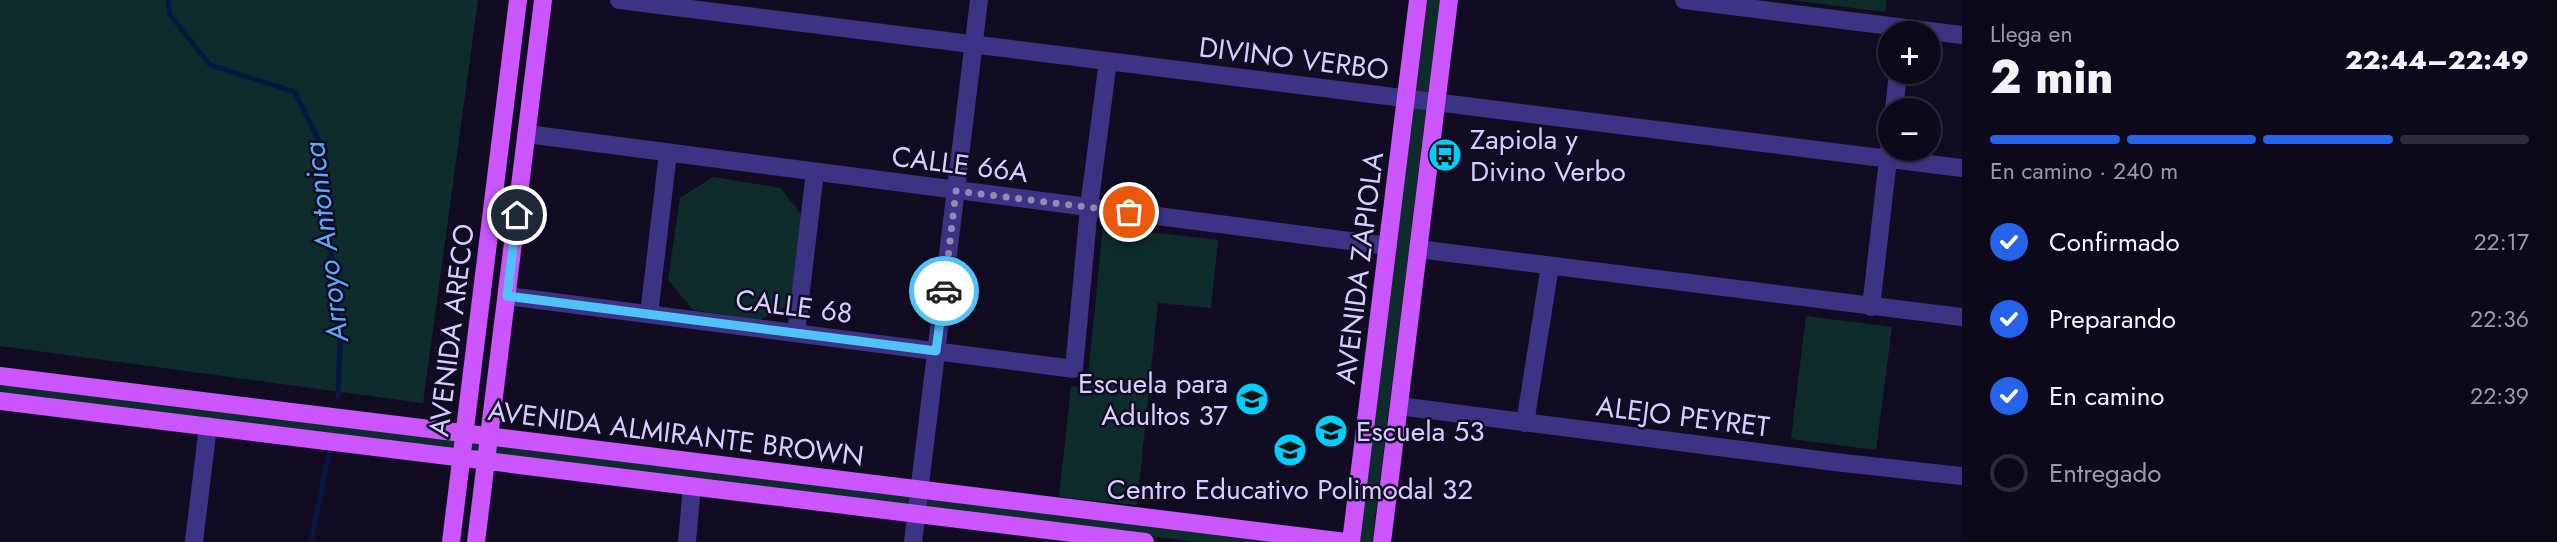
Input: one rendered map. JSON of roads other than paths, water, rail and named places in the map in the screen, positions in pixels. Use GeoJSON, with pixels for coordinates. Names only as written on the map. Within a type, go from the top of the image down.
{"type":"FeatureCollection","features":[{"type":"Feature","properties":{"kind":"main road","name":"AVENIDA ARECO"},"geometry":{"type":"LineString","coordinates":[[451,542],[519,0]]}},
{"type":"Feature","properties":{"kind":"main road","name":"AVENIDA ARECO"},"geometry":{"type":"LineString","coordinates":[[476,542],[543,0]]}},
{"type":"Feature","properties":{"kind":"main road","name":"AVENIDA ZAPIOLA"},"geometry":{"type":"LineString","coordinates":[[1349,542],[1418,0]]}},
{"type":"Feature","properties":{"kind":"main road","name":"AVENIDA ZAPIOLA"},"geometry":{"type":"LineString","coordinates":[[1382,542],[1449,0]]}},
{"type":"Feature","properties":{"kind":"main road","name":"AVENIDA ALMIRANTE BROWN"},"geometry":{"type":"LineString","coordinates":[[0,376],[1349,542]]}},
{"type":"Feature","properties":{"kind":"main road","name":"AVENIDA ALMIRANTE BROWN"},"geometry":{"type":"LineString","coordinates":[[0,401],[1145,542]]}},
{"type":"Feature","properties":{"kind":"street","name":"DIVINO VERBO"},"geometry":{"type":"LineString","coordinates":[[620,0],[1436,103],[1878,150]]}},
{"type":"Feature","properties":{"kind":"street"},"geometry":{"type":"LineString","coordinates":[[913,542],[979,0]]}},
{"type":"Feature","properties":{"kind":"street"},"geometry":{"type":"LineString","coordinates":[[1684,0],[1878,27]]}},
{"type":"Feature","properties":{"kind":"street"},"geometry":{"type":"LineString","coordinates":[[1941,33],[1962,35]]}},
{"type":"Feature","properties":{"kind":"street"},"geometry":{"type":"LineString","coordinates":[[1089,207],[1108,61]]}},
{"type":"Feature","properties":{"kind":"street","name":"CALLE 66A"},"geometry":{"type":"LineString","coordinates":[[527,134],[1388,246]]}},
{"type":"Feature","properties":{"kind":"street"},"geometry":{"type":"LineString","coordinates":[[649,314],[667,153]]}},
{"type":"Feature","properties":{"kind":"street"},"geometry":{"type":"LineString","coordinates":[[1871,307],[1888,161]]}},
{"type":"Feature","properties":{"kind":"street","name":"DIVINO VERBO"},"geometry":{"type":"LineString","coordinates":[[1932,161],[1962,168]]}},
{"type":"Feature","properties":{"kind":"street"},"geometry":{"type":"LineString","coordinates":[[796,333],[816,172]]}},
{"type":"Feature","properties":{"kind":"street","name":"CALLE 68"},"geometry":{"type":"LineString","coordinates":[[507,296],[1074,369],[1089,207]]}},
{"type":"Feature","properties":{"kind":"street"},"geometry":{"type":"LineString","coordinates":[[1418,250],[1962,317]]}},
{"type":"Feature","properties":{"kind":"street"},"geometry":{"type":"LineString","coordinates":[[1525,423],[1550,266]]}},
{"type":"Feature","properties":{"kind":"street","name":"ALEJO PEYRET"},"geometry":{"type":"LineString","coordinates":[[1399,406],[1962,476]]}},
{"type":"Feature","properties":{"kind":"street"},"geometry":{"type":"LineString","coordinates":[[194,542],[208,426]]}},
{"type":"Feature","properties":{"kind":"street"},"geometry":{"type":"LineString","coordinates":[[687,542],[692,486]]}},
{"type":"Feature","properties":{"kind":"waterway","name":"Arroyo Antonica"},"geometry":{"type":"LineString","coordinates":[[168,0],[170,15],[210,65],[295,92],[320,143],[340,344],[338,396]]}},
{"type":"Feature","properties":{"kind":"waterway","name":"Arroyo Antonica"},"geometry":{"type":"LineString","coordinates":[[311,542],[329,453]]}},
{"type":"Feature","properties":{"kind":"place","name":"Zapiola y Divino Verbo"},"geometry":{"type":"Point","coordinates":[1445,155]}},
{"type":"Feature","properties":{"kind":"place","name":"Escuela para Adultos 37"},"geometry":{"type":"Point","coordinates":[1252,399]}},
{"type":"Feature","properties":{"kind":"place","name":"Escuela 53"},"geometry":{"type":"Point","coordinates":[1331,431]}},
{"type":"Feature","properties":{"kind":"place","name":"Centro Educativo Polimodal 32"},"geometry":{"type":"Point","coordinates":[1290,450]}}]}
